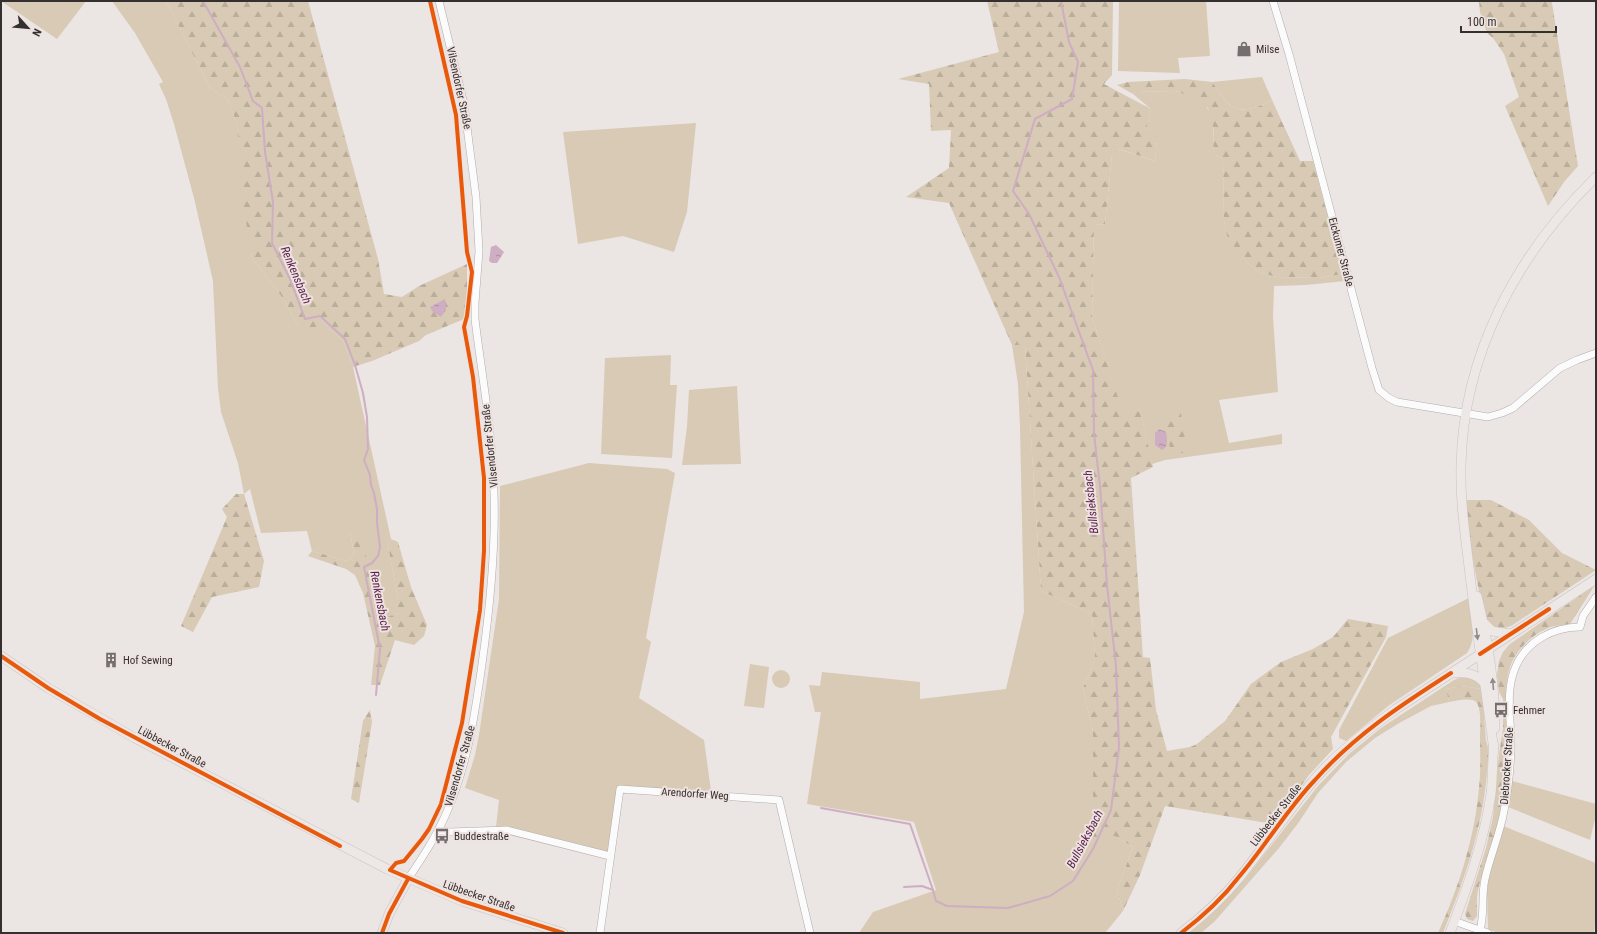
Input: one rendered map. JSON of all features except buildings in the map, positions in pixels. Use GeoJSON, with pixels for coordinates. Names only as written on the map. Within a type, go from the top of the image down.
{"type":"FeatureCollection","features":[{"type":"Feature","properties":{"kind":"main road","name":"Diebrocker Straße"},"geometry":{"type":"LineString","coordinates":[[1494,751],[1467,553],[1461,494],[1461,465],[1468,399],[1478,360],[1486,339],[1505,296],[1522,266],[1564,211],[1596,177]]}},
{"type":"Feature","properties":{"kind":"main road","name":"Diebrocker Straße"},"geometry":{"type":"LineString","coordinates":[[1450,933],[1477,856],[1484,830],[1491,795],[1494,751],[1495,712],[1488,648],[1484,623],[1467,553]]}},
{"type":"Feature","properties":{"kind":"main road","name":"Lübbecker Straße"},"geometry":{"type":"LineString","coordinates":[[1181,933],[1204,915],[1238,879],[1314,780],[1345,749],[1368,729],[1488,648],[1596,579]]}},
{"type":"Feature","properties":{"kind":"main road"},"geometry":{"type":"LineString","coordinates":[[1484,623],[1492,631],[1510,634]]}},
{"type":"Feature","properties":{"kind":"main road","name":"Lübbecker Straße"},"geometry":{"type":"LineString","coordinates":[[1,656],[74,704],[135,738],[317,834],[408,879],[462,901],[563,933]]}},
{"type":"Feature","properties":{"kind":"main road"},"geometry":{"type":"LineString","coordinates":[[1451,673],[1470,673],[1477,676],[1485,684]]}},
{"type":"Feature","properties":{"kind":"main road"},"geometry":{"type":"LineString","coordinates":[[382,933],[395,900],[408,879]]}},
{"type":"Feature","properties":{"kind":"street","name":"Vilsendorfer Straße"},"geometry":{"type":"LineString","coordinates":[[408,879],[438,830],[454,796],[466,753],[475,711],[493,577],[493,462],[475,319],[479,251],[476,197],[464,104],[439,1]]}},
{"type":"Feature","properties":{"kind":"street","name":"Eickumer Straße"},"geometry":{"type":"LineString","coordinates":[[1273,1],[1289,54],[1379,390],[1397,402],[1466,414]]}},
{"type":"Feature","properties":{"kind":"street"},"geometry":{"type":"LineString","coordinates":[[1466,414],[1488,417],[1502,413],[1523,400],[1552,373],[1560,368],[1594,354]]}},
{"type":"Feature","properties":{"kind":"street","name":"Diebrocker Straße"},"geometry":{"type":"LineString","coordinates":[[1480,930],[1482,922],[1485,878],[1504,812],[1511,751],[1509,689],[1512,675],[1522,655],[1537,640],[1556,630],[1580,627],[1583,616],[1596,596]]}},
{"type":"Feature","properties":{"kind":"street","name":"Arendorfer Weg"},"geometry":{"type":"LineString","coordinates":[[600,933],[620,789],[779,800],[810,933]]}},
{"type":"Feature","properties":{"kind":"street"},"geometry":{"type":"LineString","coordinates":[[438,830],[450,832],[507,830],[610,856]]}},
{"type":"Feature","properties":{"kind":"street"},"geometry":{"type":"LineString","coordinates":[[1454,921],[1488,933]]}},
{"type":"Feature","properties":{"kind":"green space"},"geometry":{"type":"Polygon","coordinates":[[[1,1],[86,1],[57,39],[1,1]]]}},
{"type":"Feature","properties":{"kind":"green space"},"geometry":{"type":"Polygon","coordinates":[[[112,1],[166,1],[210,88],[228,100],[237,124],[252,258],[282,297],[299,327],[320,317],[330,330],[343,340],[353,367],[391,539],[388,546],[398,598],[398,613],[385,619],[371,578],[350,532],[354,555],[347,561],[312,551],[307,531],[261,533],[250,489],[244,494],[238,463],[221,412],[218,388],[213,281],[194,198],[174,124],[166,99],[159,84],[163,82],[135,33],[112,1]]]}},
{"type":"Feature","properties":{"kind":"green space"},"geometry":{"type":"Polygon","coordinates":[[[166,1],[308,1],[378,259],[384,294],[402,297],[419,286],[467,264],[467,291],[464,319],[426,335],[419,341],[372,361],[353,367],[343,340],[330,330],[320,317],[315,330],[299,327],[282,297],[252,258],[243,203],[237,124],[228,100],[210,88],[166,1]]]}},
{"type":"Feature","properties":{"kind":"green space"},"geometry":{"type":"Polygon","coordinates":[[[987,1],[1113,1],[1112,75],[1104,84],[1151,109],[1146,131],[1158,131],[1155,161],[1119,149],[1112,155],[1105,224],[1094,225],[1092,317],[1123,413],[1140,409],[1153,467],[1131,478],[1143,657],[1150,658],[1156,710],[1167,751],[1190,747],[1197,744],[1225,721],[1251,684],[1281,662],[1313,649],[1333,637],[1348,619],[1388,626],[1386,637],[1331,737],[1333,749],[1309,775],[1274,824],[1165,806],[1140,875],[1123,911],[1117,890],[1133,847],[1115,836],[1093,837],[1093,731],[1083,688],[1095,659],[1092,614],[1041,591],[1025,345],[1012,345],[949,203],[906,197],[949,168],[951,130],[931,131],[929,84],[898,79],[999,52],[987,1]]]}},
{"type":"Feature","properties":{"kind":"green space"},"geometry":{"type":"Polygon","coordinates":[[[1119,1],[1206,1],[1210,56],[1178,58],[1180,73],[1118,71],[1119,1]]]}},
{"type":"Feature","properties":{"kind":"green space"},"geometry":{"type":"Polygon","coordinates":[[[1479,1],[1551,1],[1552,3],[1578,166],[1564,182],[1548,206],[1505,106],[1519,97],[1504,54],[1493,38],[1487,33],[1480,12],[1479,1]]]}},
{"type":"Feature","properties":{"kind":"green space"},"geometry":{"type":"Polygon","coordinates":[[[1262,77],[1272,100],[1257,107],[1245,109],[1234,108],[1230,105],[1212,82],[1262,77]]]}},
{"type":"Feature","properties":{"kind":"green space"},"geometry":{"type":"Polygon","coordinates":[[[1185,79],[1212,82],[1227,103],[1234,108],[1245,109],[1257,107],[1272,100],[1300,161],[1313,161],[1343,274],[1319,278],[1276,277],[1259,272],[1250,265],[1228,240],[1224,221],[1223,159],[1213,154],[1214,130],[1208,108],[1196,98],[1175,91],[1136,92],[1133,94],[1117,85],[1128,82],[1185,79]]]}},
{"type":"Feature","properties":{"kind":"green space"},"geometry":{"type":"Polygon","coordinates":[[[1175,91],[1196,98],[1203,103],[1211,115],[1214,130],[1213,154],[1223,159],[1224,221],[1228,239],[1250,265],[1259,272],[1276,277],[1319,278],[1343,274],[1345,281],[1306,285],[1274,286],[1273,317],[1278,392],[1219,400],[1229,443],[1282,434],[1282,444],[1165,460],[1152,464],[1140,409],[1123,414],[1092,317],[1094,225],[1105,224],[1112,155],[1118,149],[1155,161],[1158,131],[1146,131],[1151,109],[1133,94],[1136,92],[1175,91]]]}},
{"type":"Feature","properties":{"kind":"green space"},"geometry":{"type":"Polygon","coordinates":[[[696,123],[687,212],[674,252],[623,236],[578,244],[563,132],[696,123]]]}},
{"type":"Feature","properties":{"kind":"green space"},"geometry":{"type":"Polygon","coordinates":[[[1012,345],[1025,345],[1041,591],[1092,614],[1095,659],[1083,688],[1093,731],[1093,836],[1115,836],[1133,847],[1117,890],[1123,911],[1105,933],[859,933],[873,912],[936,890],[914,822],[807,804],[821,712],[815,712],[809,685],[820,686],[822,672],[920,682],[920,699],[1006,689],[1024,612],[1020,428],[1018,384],[1012,345]]]}},
{"type":"Feature","properties":{"kind":"green space"},"geometry":{"type":"Polygon","coordinates":[[[671,355],[670,385],[677,385],[672,458],[601,454],[605,358],[671,355]]]}},
{"type":"Feature","properties":{"kind":"green space"},"geometry":{"type":"Polygon","coordinates":[[[737,386],[741,464],[682,465],[687,427],[689,390],[737,386]]]}},
{"type":"Feature","properties":{"kind":"green space"},"geometry":{"type":"Polygon","coordinates":[[[1180,407],[1187,452],[1171,455],[1164,411],[1180,407]]]}},
{"type":"Feature","properties":{"kind":"green space"},"geometry":{"type":"Polygon","coordinates":[[[589,463],[667,469],[675,473],[646,638],[651,642],[639,698],[704,740],[712,798],[622,792],[613,853],[513,828],[496,827],[499,800],[465,788],[475,755],[479,735],[499,599],[500,486],[589,463]]]}},
{"type":"Feature","properties":{"kind":"green space"},"geometry":{"type":"Polygon","coordinates":[[[236,494],[244,494],[264,561],[259,587],[212,597],[193,632],[181,626],[227,517],[222,509],[236,494]]]}},
{"type":"Feature","properties":{"kind":"green space"},"geometry":{"type":"Polygon","coordinates":[[[1467,500],[1491,500],[1529,520],[1562,553],[1596,570],[1511,626],[1496,628],[1490,626],[1484,616],[1482,608],[1471,546],[1467,500]]]}},
{"type":"Feature","properties":{"kind":"green space"},"geometry":{"type":"Polygon","coordinates":[[[359,527],[371,578],[385,618],[398,613],[398,598],[388,546],[391,539],[398,542],[411,587],[427,625],[424,636],[414,645],[395,640],[380,685],[371,685],[375,646],[363,593],[355,575],[346,569],[308,556],[312,551],[347,561],[354,555],[350,532],[351,528],[359,527]]]}},
{"type":"Feature","properties":{"kind":"green space"},"geometry":{"type":"Polygon","coordinates":[[[1595,585],[1570,624],[1552,627],[1531,638],[1522,647],[1512,662],[1507,683],[1506,696],[1507,761],[1501,807],[1478,890],[1477,916],[1473,921],[1467,919],[1465,914],[1486,848],[1493,817],[1503,729],[1503,699],[1499,692],[1497,675],[1499,661],[1503,652],[1510,644],[1595,585]]]}},
{"type":"Feature","properties":{"kind":"green space"},"geometry":{"type":"Polygon","coordinates":[[[1469,598],[1473,633],[1467,653],[1388,706],[1346,741],[1339,738],[1339,730],[1388,638],[1469,598]]]}},
{"type":"Feature","properties":{"kind":"green space"},"geometry":{"type":"Polygon","coordinates":[[[750,664],[769,667],[764,708],[744,706],[750,664]]]}},
{"type":"Feature","properties":{"kind":"green space"},"geometry":{"type":"Polygon","coordinates":[[[781,670],[787,673],[790,679],[787,685],[781,688],[775,685],[772,679],[775,673],[781,670]]]}},
{"type":"Feature","properties":{"kind":"green space"},"geometry":{"type":"Polygon","coordinates":[[[1469,676],[1479,683],[1482,689],[1461,686],[1446,689],[1449,702],[1431,706],[1401,722],[1375,738],[1346,762],[1318,793],[1299,822],[1279,848],[1215,921],[1201,933],[1189,933],[1207,918],[1244,880],[1318,786],[1349,754],[1381,728],[1454,680],[1469,676]]]}},
{"type":"Feature","properties":{"kind":"green space"},"geometry":{"type":"Polygon","coordinates":[[[1461,686],[1482,689],[1488,763],[1485,792],[1477,834],[1465,874],[1443,933],[1438,933],[1453,898],[1465,862],[1474,824],[1480,781],[1480,719],[1478,705],[1476,702],[1471,700],[1449,702],[1446,689],[1461,686]]]}},
{"type":"Feature","properties":{"kind":"green space"},"geometry":{"type":"Polygon","coordinates":[[[370,710],[372,722],[359,803],[351,799],[363,721],[370,710]]]}},
{"type":"Feature","properties":{"kind":"green space"},"geometry":{"type":"Polygon","coordinates":[[[1512,781],[1596,804],[1596,815],[1590,840],[1508,807],[1512,781]]]}},
{"type":"Feature","properties":{"kind":"green space"},"geometry":{"type":"Polygon","coordinates":[[[1503,826],[1596,863],[1596,917],[1594,933],[1498,933],[1488,929],[1487,894],[1489,874],[1503,826]]]}},
{"type":"Feature","properties":{"kind":"water"},"geometry":{"type":"Polygon","coordinates":[[[496,245],[504,252],[497,263],[492,263],[489,261],[491,247],[496,245]]]}},
{"type":"Feature","properties":{"kind":"water"},"geometry":{"type":"Polygon","coordinates":[[[445,299],[446,310],[441,317],[432,311],[430,307],[445,299]]]}},
{"type":"Feature","properties":{"kind":"water"},"geometry":{"type":"Polygon","coordinates":[[[1159,429],[1166,432],[1167,437],[1167,445],[1162,450],[1155,445],[1155,433],[1159,429]]]}},
{"type":"Feature","properties":{"kind":"waterway","name":"Renkensbach"},"geometry":{"type":"LineString","coordinates":[[203,1],[240,67],[253,101],[262,108],[265,152],[273,202],[272,243],[290,279],[305,319],[320,316],[345,339],[355,365],[363,393],[367,417],[368,449],[364,460],[370,475],[377,509],[380,547],[378,556],[372,563],[364,567],[380,649],[376,695]]}},
{"type":"Feature","properties":{"kind":"waterway","name":"Bullsieksbach"},"geometry":{"type":"LineString","coordinates":[[904,887],[922,886],[933,890],[936,901],[947,906],[1008,908],[1050,896],[1073,881],[1093,849],[1111,810],[1119,747],[1116,666],[1107,585],[1100,486],[1094,434],[1093,370],[1059,277],[1029,214],[1013,191],[1035,119],[1072,99],[1078,62],[1069,42],[1061,1]]}},
{"type":"Feature","properties":{"kind":"waterway","name":"Bullsieksbach"},"geometry":{"type":"LineString","coordinates":[[821,808],[910,824],[933,890]]}},
{"type":"Feature","properties":{"kind":"cycle path"},"geometry":{"type":"LineString","coordinates":[[430,1],[456,115],[467,252],[472,272],[467,316],[464,327],[473,377],[484,478],[484,551],[480,610],[462,723],[441,804],[429,829],[422,839],[404,861],[396,863],[390,870],[462,901],[563,933]]}},
{"type":"Feature","properties":{"kind":"cycle path"},"geometry":{"type":"LineString","coordinates":[[1480,654],[1549,609]]}},
{"type":"Feature","properties":{"kind":"cycle path"},"geometry":{"type":"LineString","coordinates":[[1,656],[48,688],[100,719],[340,846]]}},
{"type":"Feature","properties":{"kind":"cycle path"},"geometry":{"type":"LineString","coordinates":[[1181,933],[1204,914],[1225,893],[1248,866],[1295,803],[1330,764],[1379,722],[1451,673]]}},
{"type":"Feature","properties":{"kind":"cycle path"},"geometry":{"type":"LineString","coordinates":[[382,933],[389,914],[408,879]]}},
{"type":"Feature","properties":{"kind":"place","name":"Milse"},"geometry":{"type":"Point","coordinates":[1244,49]}},
{"type":"Feature","properties":{"kind":"place","name":"Hof Sewing"},"geometry":{"type":"Point","coordinates":[111,660]}},
{"type":"Feature","properties":{"kind":"place","name":"Fehmer"},"geometry":{"type":"Point","coordinates":[1501,710]}},
{"type":"Feature","properties":{"kind":"place","name":"Buddestraße"},"geometry":{"type":"Point","coordinates":[442,836]}}]}
